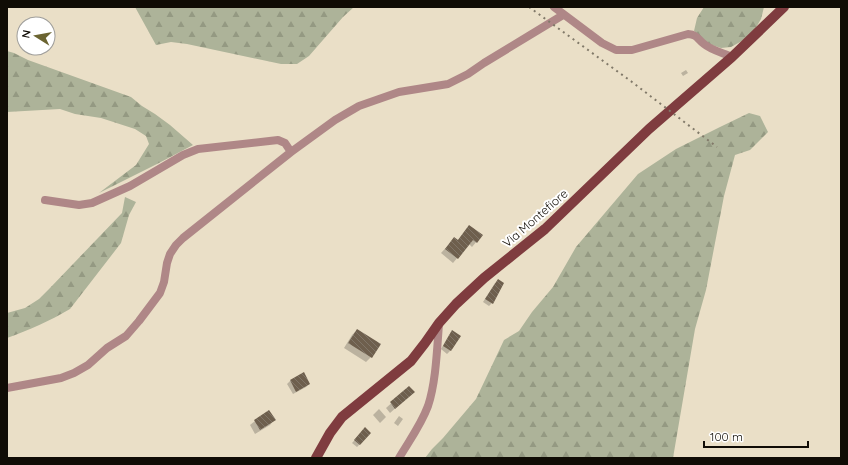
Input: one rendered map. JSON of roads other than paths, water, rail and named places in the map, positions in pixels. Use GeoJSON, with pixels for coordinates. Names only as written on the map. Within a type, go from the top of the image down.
{"type":"FeatureCollection","features":[{"type":"Feature","properties":{"kind":"main road","name":"Via Montefiore"},"geometry":{"type":"LineString","coordinates":[[316,458],[330,433],[342,417],[407,366],[447,313],[464,296],[545,229],[649,129],[732,56],[784,7]]}},
{"type":"Feature","properties":{"kind":"street"},"geometry":{"type":"LineString","coordinates":[[554,7],[602,43],[616,50],[632,50],[688,34],[694,34],[704,44],[732,56]]}},
{"type":"Feature","properties":{"kind":"street"},"geometry":{"type":"LineString","coordinates":[[7,388],[61,378],[74,373],[88,365],[107,348],[126,336],[139,322],[160,293],[170,254],[176,245],[291,152],[335,120],[359,106],[399,92],[448,84],[468,74],[563,15]]}},
{"type":"Feature","properties":{"kind":"street"},"geometry":{"type":"LineString","coordinates":[[45,200],[79,205],[92,203],[130,186],[183,155],[198,149],[278,140],[285,143],[291,152]]}},
{"type":"Feature","properties":{"kind":"street"},"geometry":{"type":"LineString","coordinates":[[399,458],[423,417],[429,403],[433,386],[439,323]]}},
{"type":"Feature","properties":{"kind":"railway"},"geometry":{"type":"LineString","coordinates":[[529,7],[632,82],[717,147]]}}]}
